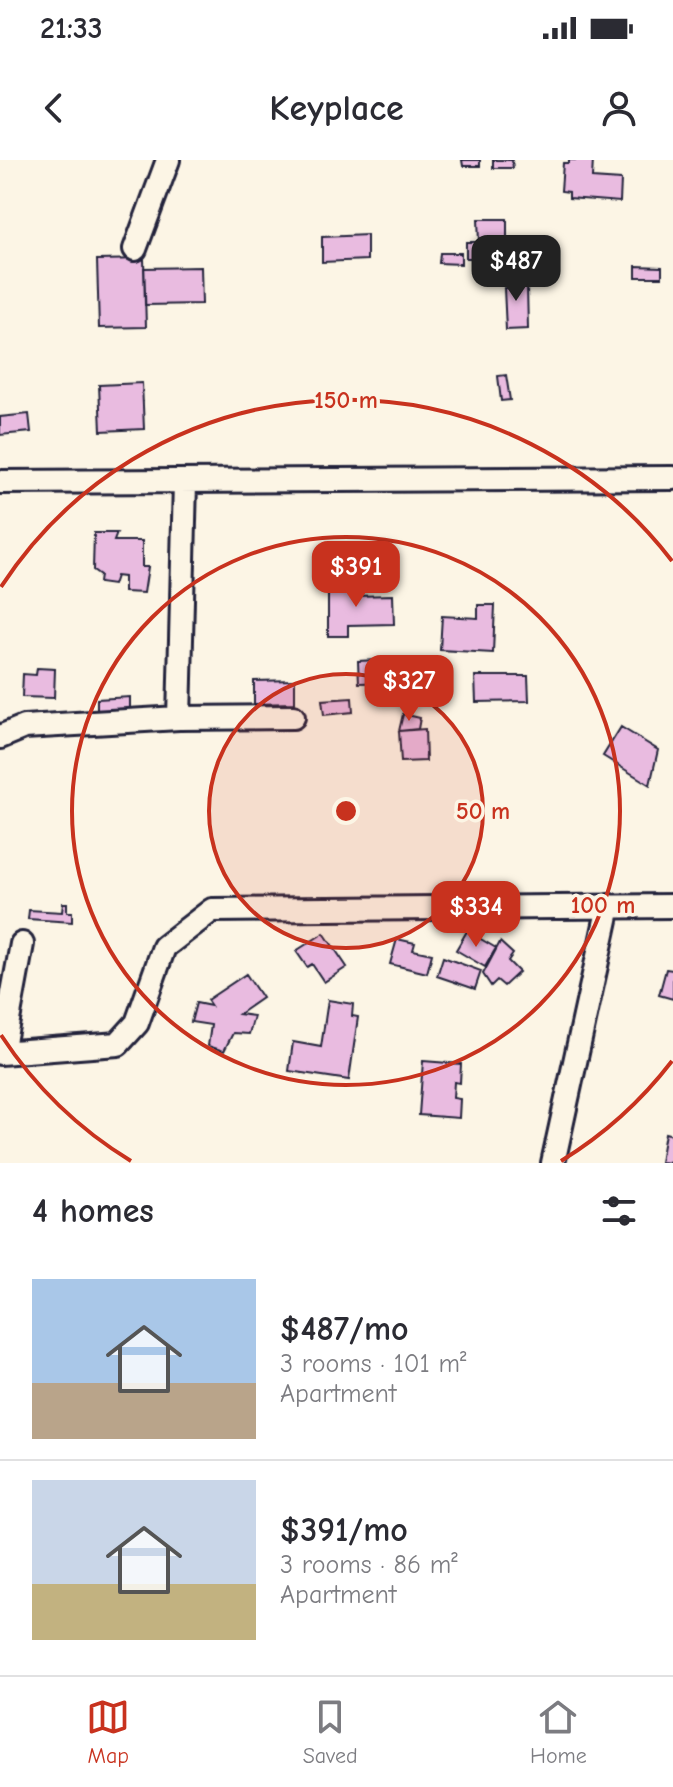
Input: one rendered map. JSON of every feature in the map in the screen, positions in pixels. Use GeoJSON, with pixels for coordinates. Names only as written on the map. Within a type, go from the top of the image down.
{"type":"FeatureCollection","features":[{"type":"Feature","properties":{"kind":"street"},"geometry":{"type":"LineString","coordinates":[[135,249],[168,160]]}},
{"type":"Feature","properties":{"kind":"street"},"geometry":{"type":"LineString","coordinates":[[0,482],[673,478]]}},
{"type":"Feature","properties":{"kind":"street"},"geometry":{"type":"LineString","coordinates":[[179,718],[185,482]]}},
{"type":"Feature","properties":{"kind":"street"},"geometry":{"type":"LineString","coordinates":[[0,737],[24,727],[179,718],[293,717]]}},
{"type":"Feature","properties":{"kind":"street"},"geometry":{"type":"LineString","coordinates":[[553,1163],[609,906]]}},
{"type":"Feature","properties":{"kind":"street"},"geometry":{"type":"LineString","coordinates":[[22,944],[1,1053],[118,1044],[137,1023],[164,947],[212,910],[673,906]]}},
{"type":"Feature","properties":{"kind":"building"},"geometry":{"type":"Polygon","coordinates":[[[462,160],[480,160],[480,166],[463,166],[462,160]]]}},
{"type":"Feature","properties":{"kind":"building"},"geometry":{"type":"Polygon","coordinates":[[[493,160],[512,160],[513,168],[493,168],[493,160]]]}},
{"type":"Feature","properties":{"kind":"building"},"geometry":{"type":"Polygon","coordinates":[[[569,160],[593,160],[592,178],[621,180],[620,202],[569,198],[569,192],[561,191],[563,163],[569,163],[569,160]]]}},
{"type":"Feature","properties":{"kind":"building"},"geometry":{"type":"Polygon","coordinates":[[[478,219],[507,219],[507,242],[479,242],[478,219]]]}},
{"type":"Feature","properties":{"kind":"building"},"geometry":{"type":"Polygon","coordinates":[[[367,235],[367,260],[322,262],[322,237],[367,235]]]}},
{"type":"Feature","properties":{"kind":"building"},"geometry":{"type":"Polygon","coordinates":[[[466,242],[510,242],[511,258],[466,258],[466,242]]]}},
{"type":"Feature","properties":{"kind":"building"},"geometry":{"type":"Polygon","coordinates":[[[440,253],[461,253],[461,264],[439,263],[440,253]]]}},
{"type":"Feature","properties":{"kind":"building"},"geometry":{"type":"Polygon","coordinates":[[[144,259],[146,327],[99,328],[97,260],[144,259]]]}},
{"type":"Feature","properties":{"kind":"building"},"geometry":{"type":"Polygon","coordinates":[[[473,260],[498,260],[498,270],[473,271],[473,260]]]}},
{"type":"Feature","properties":{"kind":"building"},"geometry":{"type":"Polygon","coordinates":[[[520,264],[521,286],[527,286],[528,329],[506,330],[504,288],[514,288],[512,265],[520,264]]]}},
{"type":"Feature","properties":{"kind":"building"},"geometry":{"type":"Polygon","coordinates":[[[636,266],[662,267],[662,277],[636,277],[636,266]]]}},
{"type":"Feature","properties":{"kind":"building"},"geometry":{"type":"Polygon","coordinates":[[[201,267],[202,304],[145,305],[144,268],[201,267]]]}},
{"type":"Feature","properties":{"kind":"building"},"geometry":{"type":"Polygon","coordinates":[[[506,375],[510,400],[501,401],[498,376],[506,375]]]}},
{"type":"Feature","properties":{"kind":"building"},"geometry":{"type":"Polygon","coordinates":[[[142,383],[144,429],[101,431],[99,385],[142,383]]]}},
{"type":"Feature","properties":{"kind":"building"},"geometry":{"type":"Polygon","coordinates":[[[29,414],[31,432],[0,435],[0,417],[29,414]]]}},
{"type":"Feature","properties":{"kind":"building"},"geometry":{"type":"Polygon","coordinates":[[[94,533],[117,533],[114,541],[142,541],[142,567],[148,567],[144,593],[124,592],[124,577],[116,576],[113,585],[99,583],[100,575],[93,570],[94,533]]]}},
{"type":"Feature","properties":{"kind":"building"},"geometry":{"type":"Polygon","coordinates":[[[337,582],[353,582],[354,596],[393,595],[394,624],[348,625],[348,636],[328,636],[328,586],[337,582]]]}},
{"type":"Feature","properties":{"kind":"building"},"geometry":{"type":"Polygon","coordinates":[[[478,605],[495,605],[493,653],[440,650],[442,616],[478,618],[478,605]]]}},
{"type":"Feature","properties":{"kind":"building"},"geometry":{"type":"Polygon","coordinates":[[[396,659],[397,682],[359,683],[358,661],[396,659]]]}},
{"type":"Feature","properties":{"kind":"building"},"geometry":{"type":"Polygon","coordinates":[[[37,668],[55,669],[54,698],[22,697],[23,674],[36,675],[37,668]]]}},
{"type":"Feature","properties":{"kind":"building"},"geometry":{"type":"Polygon","coordinates":[[[475,676],[528,676],[529,701],[476,702],[475,676]]]}},
{"type":"Feature","properties":{"kind":"building"},"geometry":{"type":"Polygon","coordinates":[[[295,680],[295,703],[254,704],[254,681],[295,680]]]}},
{"type":"Feature","properties":{"kind":"building"},"geometry":{"type":"Polygon","coordinates":[[[130,697],[130,710],[97,712],[97,699],[130,697]]]}},
{"type":"Feature","properties":{"kind":"building"},"geometry":{"type":"Polygon","coordinates":[[[352,698],[353,712],[324,715],[322,700],[352,698]]]}},
{"type":"Feature","properties":{"kind":"building"},"geometry":{"type":"Polygon","coordinates":[[[403,714],[420,718],[418,729],[399,731],[403,714]]]}},
{"type":"Feature","properties":{"kind":"building"},"geometry":{"type":"Polygon","coordinates":[[[621,727],[658,750],[650,785],[603,756],[621,727]]]}},
{"type":"Feature","properties":{"kind":"building"},"geometry":{"type":"Polygon","coordinates":[[[425,729],[426,761],[401,762],[399,731],[425,729]]]}},
{"type":"Feature","properties":{"kind":"building"},"geometry":{"type":"Polygon","coordinates":[[[63,903],[67,903],[67,912],[72,912],[72,922],[28,919],[29,910],[62,912],[63,903]]]}},
{"type":"Feature","properties":{"kind":"building"},"geometry":{"type":"Polygon","coordinates":[[[467,931],[496,948],[485,967],[456,950],[467,931]]]}},
{"type":"Feature","properties":{"kind":"building"},"geometry":{"type":"Polygon","coordinates":[[[324,933],[347,967],[324,982],[312,964],[307,967],[296,951],[324,933]]]}},
{"type":"Feature","properties":{"kind":"building"},"geometry":{"type":"Polygon","coordinates":[[[397,939],[415,943],[413,950],[432,954],[427,973],[390,964],[397,939]]]}},
{"type":"Feature","properties":{"kind":"building"},"geometry":{"type":"Polygon","coordinates":[[[500,942],[513,954],[508,961],[519,972],[504,986],[497,980],[491,986],[483,974],[500,942]]]}},
{"type":"Feature","properties":{"kind":"building"},"geometry":{"type":"Polygon","coordinates":[[[443,957],[481,971],[475,989],[437,976],[443,957]]]}},
{"type":"Feature","properties":{"kind":"building"},"geometry":{"type":"Polygon","coordinates":[[[666,969],[673,970],[673,999],[659,995],[666,969]]]}},
{"type":"Feature","properties":{"kind":"building"},"geometry":{"type":"Polygon","coordinates":[[[246,974],[262,998],[239,1014],[254,1016],[249,1034],[233,1033],[224,1051],[208,1046],[211,1025],[191,1022],[196,1003],[211,1006],[207,1000],[246,974]]]}},
{"type":"Feature","properties":{"kind":"building"},"geometry":{"type":"Polygon","coordinates":[[[328,1000],[353,1004],[352,1016],[358,1017],[349,1080],[289,1071],[293,1042],[321,1047],[328,1000]]]}},
{"type":"Feature","properties":{"kind":"building"},"geometry":{"type":"Polygon","coordinates":[[[423,1061],[461,1064],[460,1083],[454,1082],[453,1098],[460,1099],[459,1118],[419,1115],[423,1061]]]}},
{"type":"Feature","properties":{"kind":"building"},"geometry":{"type":"Polygon","coordinates":[[[665,1133],[673,1135],[673,1163],[660,1162],[665,1133]]]}}]}
